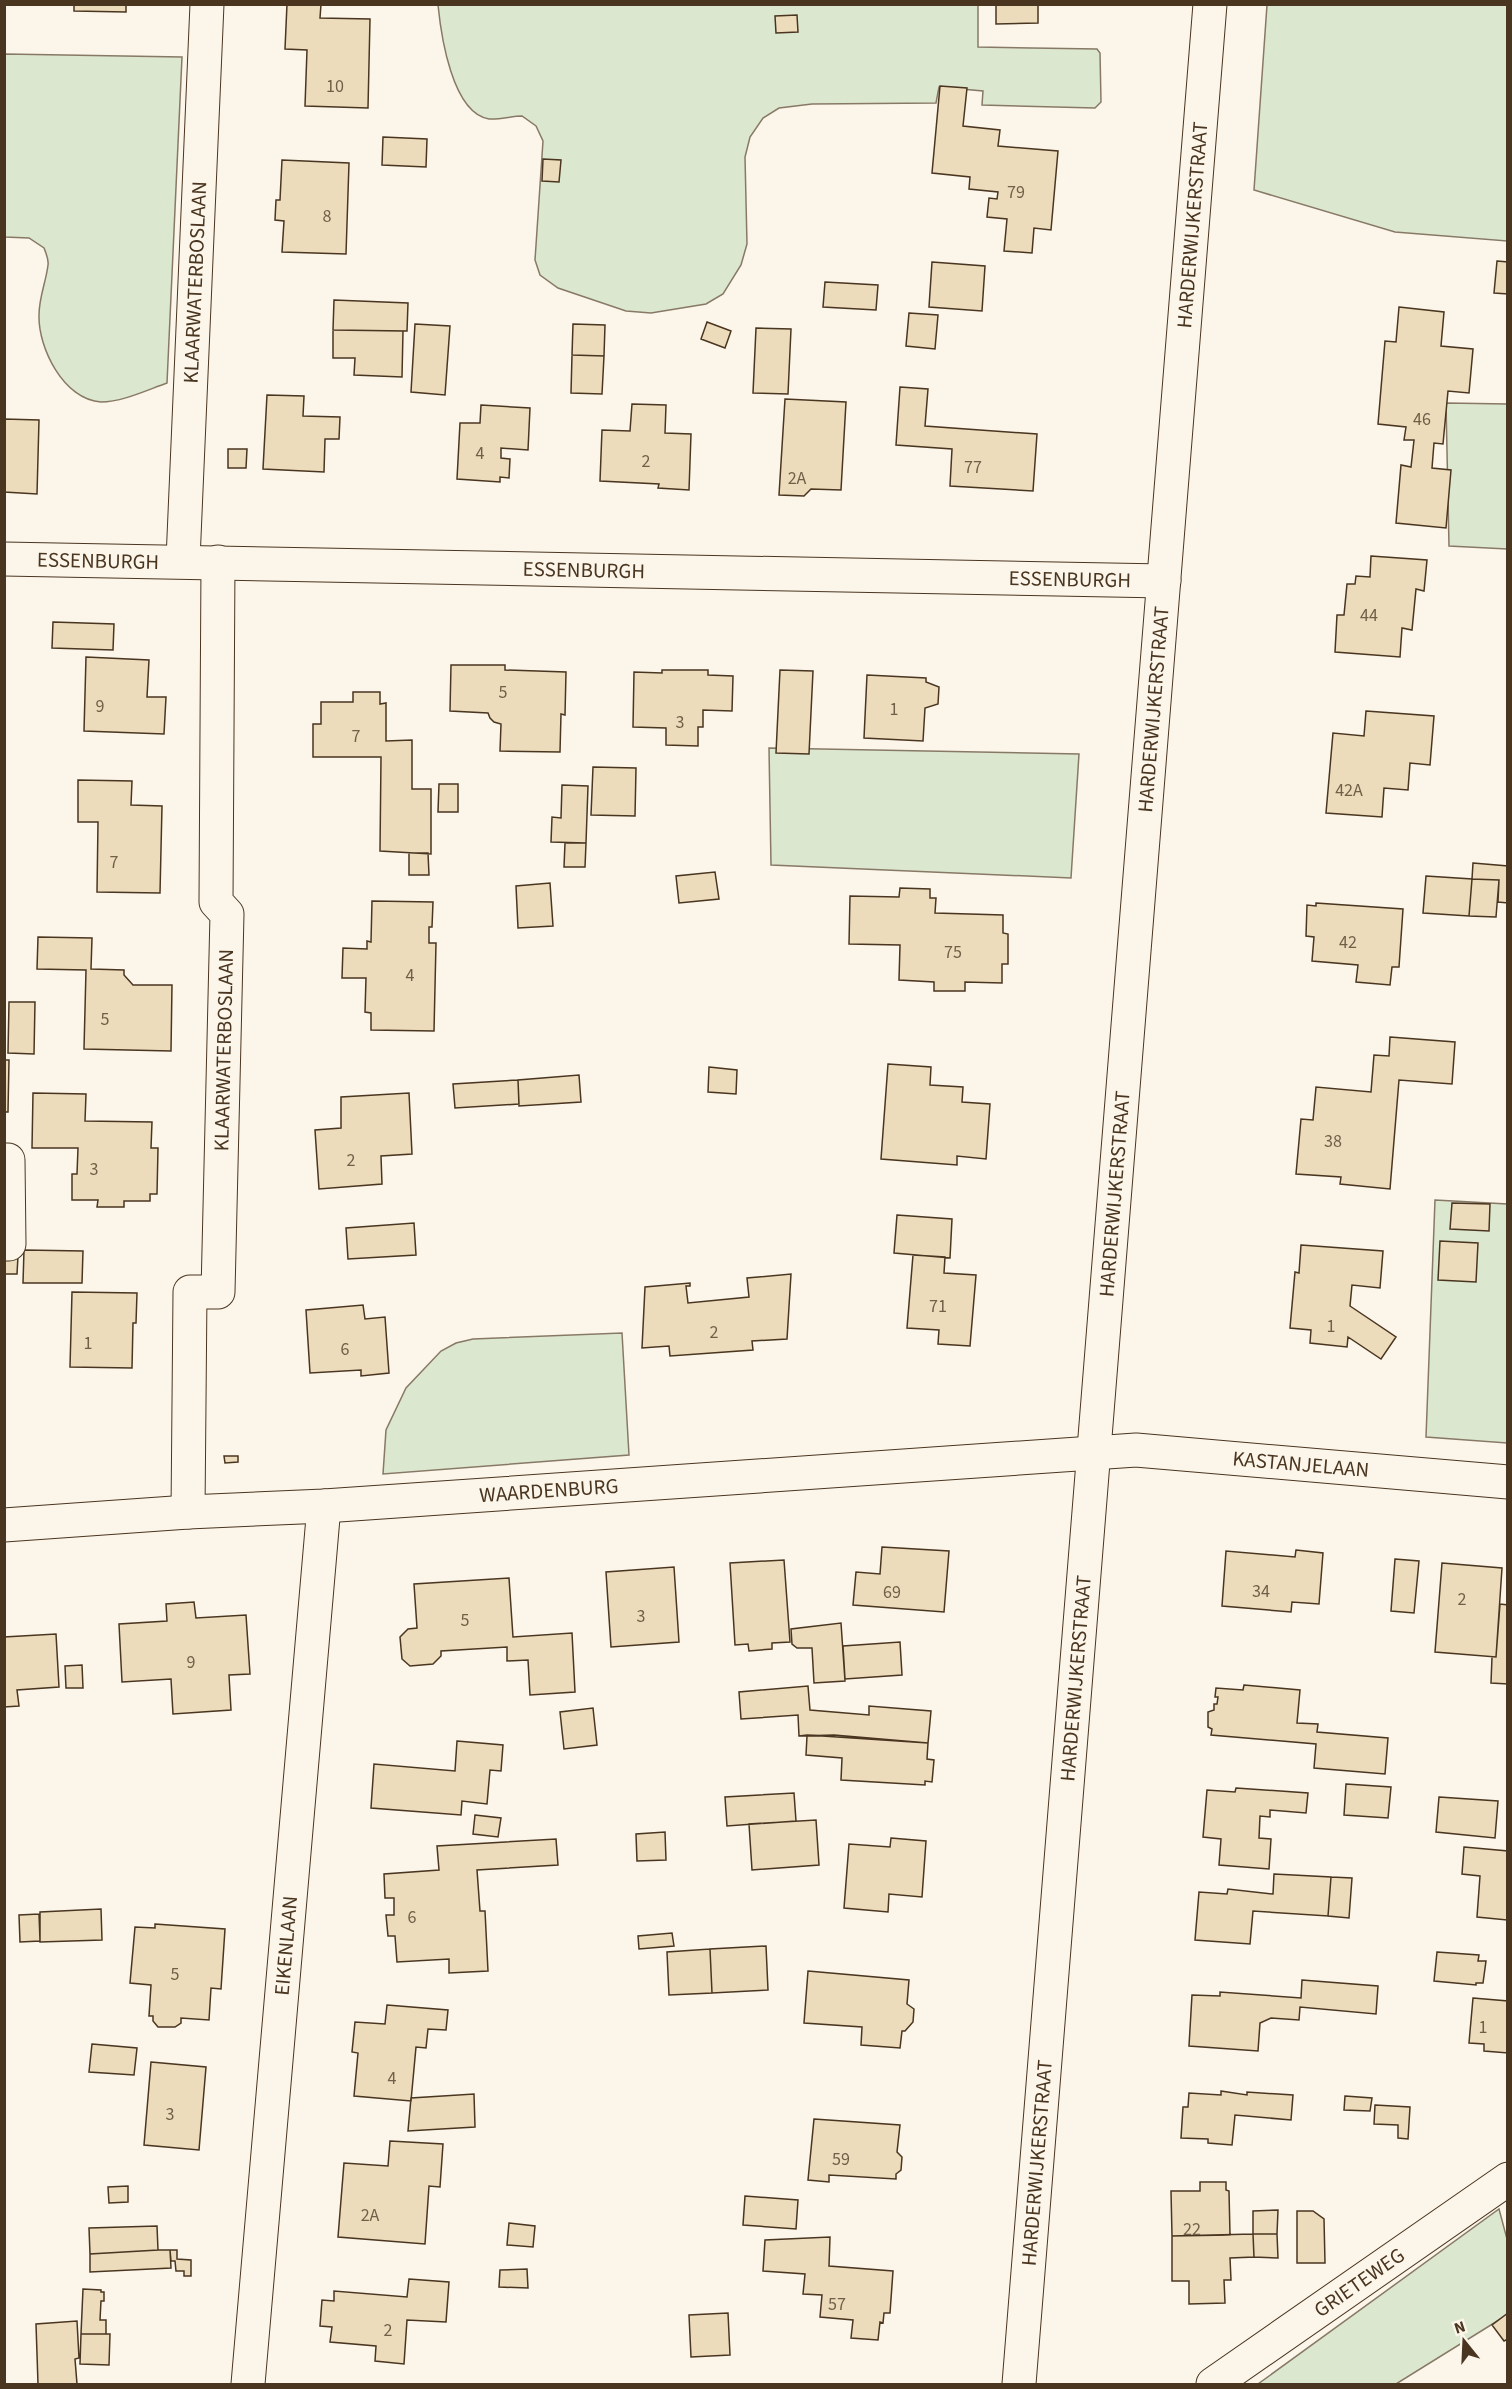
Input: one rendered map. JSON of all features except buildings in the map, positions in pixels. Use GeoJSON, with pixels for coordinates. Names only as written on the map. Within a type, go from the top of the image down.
{"type":"FeatureCollection","features":[{"type":"Feature","properties":{"kind":"street","name":"KLAARWATERBOSLAAN"},"geometry":{"type":"LineString","coordinates":[[183,561],[207,4]]}},
{"type":"Feature","properties":{"kind":"street","name":"HARDERWIJKERSTRAAT"},"geometry":{"type":"LineString","coordinates":[[1019,2385],[1210,4]]}},
{"type":"Feature","properties":{"kind":"street","name":"ESSENBURGH"},"geometry":{"type":"LineString","coordinates":[[4,559],[1164,581]]}},
{"type":"Feature","properties":{"kind":"street","name":"KLAARWATERBOSLAAN"},"geometry":{"type":"LineString","coordinates":[[188,1512],[190,1292],[218,1292],[227,914],[216,902],[218,562]]}},
{"type":"Feature","properties":{"kind":"street"},"geometry":{"type":"LineString","coordinates":[[4,1160],[8,1160],[9,1244],[4,1244]]}},
{"type":"Feature","properties":{"kind":"street","name":"KASTANJELAAN"},"geometry":{"type":"LineString","coordinates":[[1094,1453],[1136,1450],[1508,1482]]}},
{"type":"Feature","properties":{"kind":"street","name":"WAARDENBURG"},"geometry":{"type":"LineString","coordinates":[[4,1526],[1094,1453]]}},
{"type":"Feature","properties":{"kind":"street","name":"EIKENLAAN"},"geometry":{"type":"LineString","coordinates":[[248,2385],[324,1506]]}},
{"type":"Feature","properties":{"kind":"street","name":"GRIETEWEG"},"geometry":{"type":"LineString","coordinates":[[1213,2385],[1508,2179]]}},
{"type":"Feature","properties":{"kind":"green space"},"geometry":{"type":"Polygon","coordinates":[[[438,5],[978,5],[978,47],[1097,49],[1100,53],[1101,102],[1095,108],[982,105],[983,91],[939,87],[936,103],[812,104],[779,108],[763,118],[750,137],[745,157],[747,244],[741,265],[723,294],[706,304],[651,313],[626,311],[558,288],[540,275],[535,260],[543,141],[536,126],[522,116],[489,119],[476,114],[466,103],[451,71],[442,35],[438,5]]]}},
{"type":"Feature","properties":{"kind":"green space"},"geometry":{"type":"Polygon","coordinates":[[[1267,5],[1507,5],[1507,241],[1395,232],[1254,190],[1267,5]]]}},
{"type":"Feature","properties":{"kind":"green space"},"geometry":{"type":"Polygon","coordinates":[[[5,54],[182,57],[167,383],[117,400],[101,402],[88,399],[76,392],[65,382],[48,357],[39,315],[48,265],[44,248],[29,238],[5,237],[5,54]]]}},
{"type":"Feature","properties":{"kind":"green space"},"geometry":{"type":"Polygon","coordinates":[[[1446,403],[1507,404],[1507,549],[1449,546],[1446,403]]]}},
{"type":"Feature","properties":{"kind":"green space"},"geometry":{"type":"Polygon","coordinates":[[[769,748],[1079,754],[1071,878],[771,865],[769,748]]]}},
{"type":"Feature","properties":{"kind":"green space"},"geometry":{"type":"Polygon","coordinates":[[[1435,1200],[1507,1204],[1507,1443],[1426,1437],[1435,1200]]]}},
{"type":"Feature","properties":{"kind":"green space"},"geometry":{"type":"Polygon","coordinates":[[[622,1333],[629,1455],[383,1474],[386,1430],[406,1388],[441,1351],[456,1343],[473,1339],[622,1333]]]}},
{"type":"Feature","properties":{"kind":"green space"},"geometry":{"type":"Polygon","coordinates":[[[1499,2209],[1507,2239],[1507,2315],[1396,2384],[1258,2384],[1499,2209]]]}}]}
